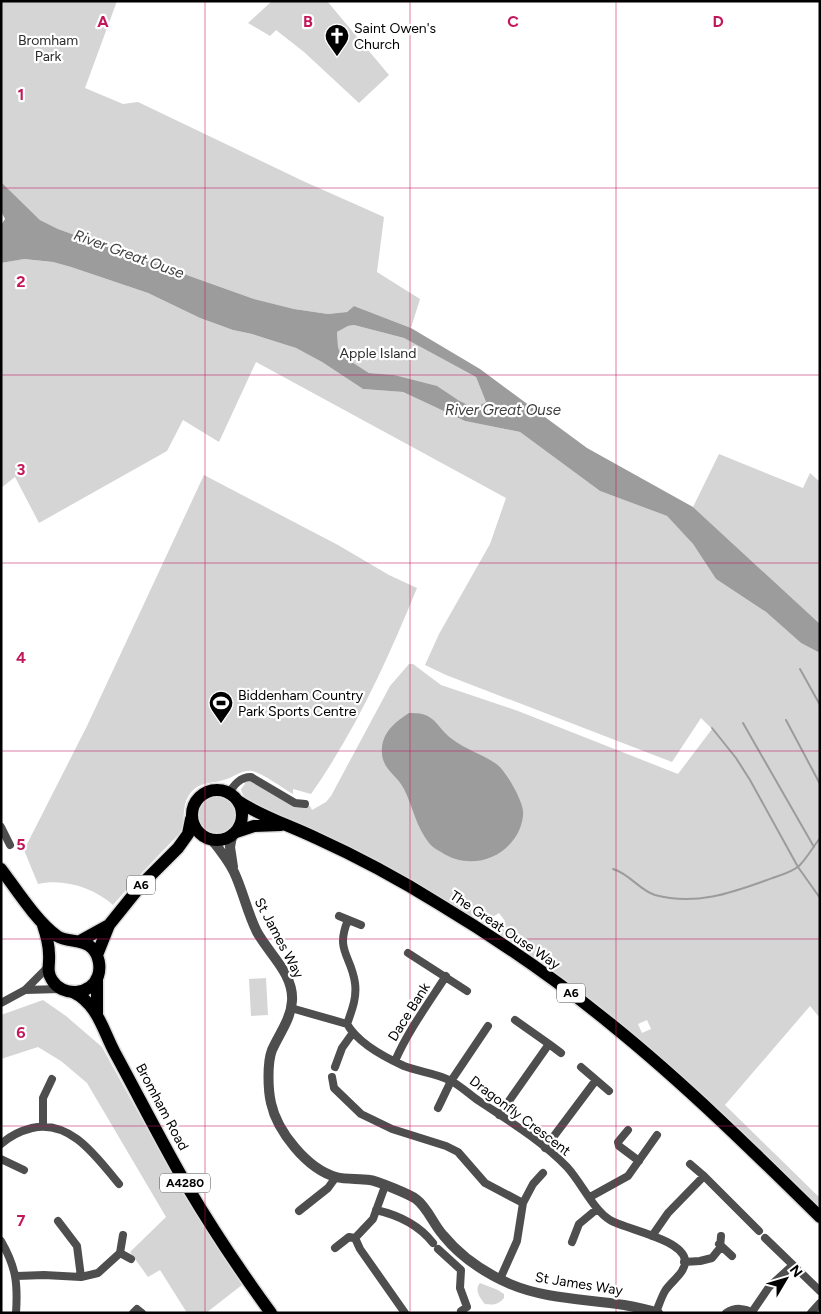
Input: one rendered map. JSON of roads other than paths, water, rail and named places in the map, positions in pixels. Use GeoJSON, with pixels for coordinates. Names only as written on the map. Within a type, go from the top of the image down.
{"type":"FeatureCollection","features":[{"type":"Feature","properties":{"kind":"main road","name":"A6"},"geometry":{"type":"LineString","coordinates":[[97,955],[109,925],[142,884],[178,848],[188,834],[192,808],[198,798],[202,794],[213,790],[219,790],[233,797]]}},
{"type":"Feature","properties":{"kind":"main road","name":"The Great Ouse Way"},"geometry":{"type":"LineString","coordinates":[[233,797],[256,812],[346,852],[429,898],[490,936],[570,992],[680,1083],[820,1217]]}},
{"type":"Feature","properties":{"kind":"main road"},"geometry":{"type":"LineString","coordinates":[[233,797],[242,816],[241,822],[234,834]]}},
{"type":"Feature","properties":{"kind":"main road"},"geometry":{"type":"LineString","coordinates":[[191,819],[198,833],[210,839]]}},
{"type":"Feature","properties":{"kind":"main road","name":"The Great Ouse Way"},"geometry":{"type":"LineString","coordinates":[[234,834],[254,826],[283,824]]}},
{"type":"Feature","properties":{"kind":"main road","name":"A6"},"geometry":{"type":"LineString","coordinates":[[178,848],[210,839],[222,840],[234,834]]}},
{"type":"Feature","properties":{"kind":"main road"},"geometry":{"type":"LineString","coordinates":[[1,869],[43,925],[55,935],[88,944],[97,955],[100,967],[97,980],[92,986],[86,989],[67,991],[53,982],[48,963],[43,925]]}},
{"type":"Feature","properties":{"kind":"main road","name":"A6"},"geometry":{"type":"LineString","coordinates":[[75,941],[109,925]]}},
{"type":"Feature","properties":{"kind":"main road"},"geometry":{"type":"LineString","coordinates":[[48,963],[54,948],[75,941]]}},
{"type":"Feature","properties":{"kind":"main road","name":"Bromham Road"},"geometry":{"type":"LineString","coordinates":[[97,980],[97,1014]]}},
{"type":"Feature","properties":{"kind":"main road","name":"Bromham Road"},"geometry":{"type":"LineString","coordinates":[[67,991],[86,1000],[97,1014],[111,1045],[186,1184],[234,1260],[271,1313]]}},
{"type":"Feature","properties":{"kind":"street"},"geometry":{"type":"LineString","coordinates":[[233,797],[239,780],[251,777],[295,803],[305,804]]}},
{"type":"Feature","properties":{"kind":"street"},"geometry":{"type":"LineString","coordinates":[[1,827],[10,845]]}},
{"type":"Feature","properties":{"kind":"street"},"geometry":{"type":"LineString","coordinates":[[233,871],[230,847],[234,834]]}},
{"type":"Feature","properties":{"kind":"street"},"geometry":{"type":"LineString","coordinates":[[210,839],[221,850],[233,871]]}},
{"type":"Feature","properties":{"kind":"street","name":"St James Way"},"geometry":{"type":"LineString","coordinates":[[233,871],[257,932],[283,969],[290,985],[292,1000],[290,1015],[271,1053],[269,1079],[270,1102],[277,1122],[292,1146],[316,1166],[336,1177],[372,1180],[415,1199],[427,1211],[442,1235],[473,1263],[509,1284],[540,1294],[629,1310],[657,1312]]}},
{"type":"Feature","properties":{"kind":"street"},"geometry":{"type":"LineString","coordinates":[[340,916],[361,925]]}},
{"type":"Feature","properties":{"kind":"street"},"geometry":{"type":"LineString","coordinates":[[291,1008],[347,1024],[355,995],[353,975],[342,948],[343,932],[348,920]]}},
{"type":"Feature","properties":{"kind":"street","name":"Dace Bank"},"geometry":{"type":"LineString","coordinates":[[408,953],[467,991]]}},
{"type":"Feature","properties":{"kind":"street"},"geometry":{"type":"LineString","coordinates":[[1,1003],[25,990],[48,963]]}},
{"type":"Feature","properties":{"kind":"street","name":"Dace Bank"},"geometry":{"type":"LineString","coordinates":[[395,1061],[407,1034],[446,976]]}},
{"type":"Feature","properties":{"kind":"street"},"geometry":{"type":"LineString","coordinates":[[25,990],[49,988],[67,991]]}},
{"type":"Feature","properties":{"kind":"street"},"geometry":{"type":"LineString","coordinates":[[515,1020],[561,1053]]}},
{"type":"Feature","properties":{"kind":"street","name":"Dragonfly Crescent"},"geometry":{"type":"LineString","coordinates":[[347,1024],[352,1034],[381,1054],[404,1066],[451,1081],[545,1148],[575,1176],[598,1209],[608,1219],[672,1243],[680,1250],[685,1259],[684,1262]]}},
{"type":"Feature","properties":{"kind":"street"},"geometry":{"type":"LineString","coordinates":[[438,1108],[451,1081],[488,1026]]}},
{"type":"Feature","properties":{"kind":"street"},"geometry":{"type":"LineString","coordinates":[[335,1067],[342,1048],[352,1034]]}},
{"type":"Feature","properties":{"kind":"street"},"geometry":{"type":"LineString","coordinates":[[499,1115],[549,1044]]}},
{"type":"Feature","properties":{"kind":"street"},"geometry":{"type":"LineString","coordinates":[[581,1067],[610,1091]]}},
{"type":"Feature","properties":{"kind":"street"},"geometry":{"type":"LineString","coordinates":[[332,1077],[334,1088],[360,1114],[392,1129],[446,1146],[458,1152],[485,1183],[523,1203]]}},
{"type":"Feature","properties":{"kind":"street"},"geometry":{"type":"LineString","coordinates":[[43,1125],[43,1098],[52,1079]]}},
{"type":"Feature","properties":{"kind":"street"},"geometry":{"type":"LineString","coordinates":[[545,1148],[596,1080]]}},
{"type":"Feature","properties":{"kind":"street"},"geometry":{"type":"LineString","coordinates":[[1,1144],[22,1130],[43,1125],[61,1128],[88,1148],[119,1184]]}},
{"type":"Feature","properties":{"kind":"street"},"geometry":{"type":"LineString","coordinates":[[628,1130],[618,1142],[619,1146],[639,1161]]}},
{"type":"Feature","properties":{"kind":"street"},"geometry":{"type":"LineString","coordinates":[[590,1197],[628,1176],[657,1135]]}},
{"type":"Feature","properties":{"kind":"street"},"geometry":{"type":"LineString","coordinates":[[1,1159],[24,1170]]}},
{"type":"Feature","properties":{"kind":"street"},"geometry":{"type":"LineString","coordinates":[[690,1164],[758,1231]]}},
{"type":"Feature","properties":{"kind":"street"},"geometry":{"type":"LineString","coordinates":[[500,1278],[516,1241],[523,1203],[533,1184],[542,1173]]}},
{"type":"Feature","properties":{"kind":"street"},"geometry":{"type":"LineString","coordinates":[[652,1236],[668,1212],[704,1176]]}},
{"type":"Feature","properties":{"kind":"street"},"geometry":{"type":"LineString","coordinates":[[299,1211],[328,1188],[336,1177]]}},
{"type":"Feature","properties":{"kind":"street"},"geometry":{"type":"LineString","coordinates":[[355,1238],[373,1219],[385,1186]]}},
{"type":"Feature","properties":{"kind":"street"},"geometry":{"type":"LineString","coordinates":[[572,1242],[579,1224],[598,1209]]}},
{"type":"Feature","properties":{"kind":"street"},"geometry":{"type":"LineString","coordinates":[[376,1210],[400,1217],[421,1230],[461,1270],[460,1288],[467,1306],[461,1311]]}},
{"type":"Feature","properties":{"kind":"street"},"geometry":{"type":"LineString","coordinates":[[58,1221],[77,1246],[81,1277]]}},
{"type":"Feature","properties":{"kind":"street"},"geometry":{"type":"LineString","coordinates":[[16,1276],[44,1274],[81,1277],[98,1273],[120,1253],[123,1235]]}},
{"type":"Feature","properties":{"kind":"street"},"geometry":{"type":"LineString","coordinates":[[657,1312],[666,1289],[684,1268],[684,1262],[712,1258],[720,1248],[721,1236]]}},
{"type":"Feature","properties":{"kind":"street"},"geometry":{"type":"LineString","coordinates":[[335,1248],[349,1237],[355,1238]]}},
{"type":"Feature","properties":{"kind":"street"},"geometry":{"type":"LineString","coordinates":[[355,1238],[360,1250],[405,1313]]}},
{"type":"Feature","properties":{"kind":"street"},"geometry":{"type":"LineString","coordinates":[[765,1238],[820,1291]]}},
{"type":"Feature","properties":{"kind":"street"},"geometry":{"type":"LineString","coordinates":[[1,1241],[9,1255],[16,1276],[16,1313]]}},
{"type":"Feature","properties":{"kind":"street"},"geometry":{"type":"LineString","coordinates":[[719,1244],[732,1256]]}},
{"type":"Feature","properties":{"kind":"street"},"geometry":{"type":"LineString","coordinates":[[120,1253],[131,1259]]}},
{"type":"Feature","properties":{"kind":"street"},"geometry":{"type":"LineString","coordinates":[[461,1270],[468,1268],[473,1263]]}},
{"type":"Feature","properties":{"kind":"street"},"geometry":{"type":"LineString","coordinates":[[726,1313],[737,1309],[747,1309],[752,1312],[769,1287],[793,1265]]}},
{"type":"Feature","properties":{"kind":"street"},"geometry":{"type":"LineString","coordinates":[[811,1313],[820,1303]]}},
{"type":"Feature","properties":{"kind":"street"},"geometry":{"type":"LineString","coordinates":[[134,1313],[137,1309],[142,1313]]}},
{"type":"Feature","properties":{"kind":"water","name":"River Great Ouse"},"geometry":{"type":"Polygon","coordinates":[[[1,182],[40,220],[58,229],[254,299],[294,309],[328,314],[347,312],[354,306],[411,328],[480,369],[587,448],[693,507],[820,624],[820,653],[801,643],[766,612],[716,579],[693,544],[667,516],[600,491],[520,432],[465,421],[403,392],[363,389],[322,362],[296,348],[233,330],[200,318],[148,293],[71,267],[53,262],[24,259],[1,263],[1,225],[5,219],[1,211],[1,182]],[[354,325],[337,332],[338,347],[341,355],[369,373],[394,375],[437,386],[474,408],[486,402],[476,377],[404,338],[354,325]]]}},
{"type":"Feature","properties":{"kind":"water"},"geometry":{"type":"Polygon","coordinates":[[[409,713],[418,713],[430,717],[452,739],[499,766],[508,778],[520,799],[523,817],[517,834],[501,852],[482,860],[461,860],[436,849],[425,837],[404,789],[386,765],[382,754],[383,741],[388,731],[409,713]]]}},
{"type":"Feature","properties":{"kind":"waterway"},"geometry":{"type":"LineString","coordinates":[[800,669],[820,705]]}},
{"type":"Feature","properties":{"kind":"waterway"},"geometry":{"type":"LineString","coordinates":[[786,720],[820,784]]}},
{"type":"Feature","properties":{"kind":"waterway"},"geometry":{"type":"LineString","coordinates":[[743,723],[814,847]]}},
{"type":"Feature","properties":{"kind":"waterway"},"geometry":{"type":"LineString","coordinates":[[712,728],[736,758],[750,780],[798,867],[820,898]]}},
{"type":"Feature","properties":{"kind":"waterway"},"geometry":{"type":"LineString","coordinates":[[613,869],[624,874],[649,893],[670,898],[699,899],[740,889],[792,871],[802,863],[820,838]]}},
{"type":"Feature","properties":{"kind":"place","name":"Saint Owen's Church"},"geometry":{"type":"Point","coordinates":[337,57]}},
{"type":"Feature","properties":{"kind":"place","name":"Biddenham Country Park Sports Centre"},"geometry":{"type":"Point","coordinates":[221,724]}},
{"type":"Feature","properties":{"kind":"park label","name":"Bromham Park"},"geometry":{"type":"Point","coordinates":[48,48]}},
{"type":"Feature","properties":{"kind":"park label","name":"Apple Island"},"geometry":{"type":"Point","coordinates":[378,353]}}]}
